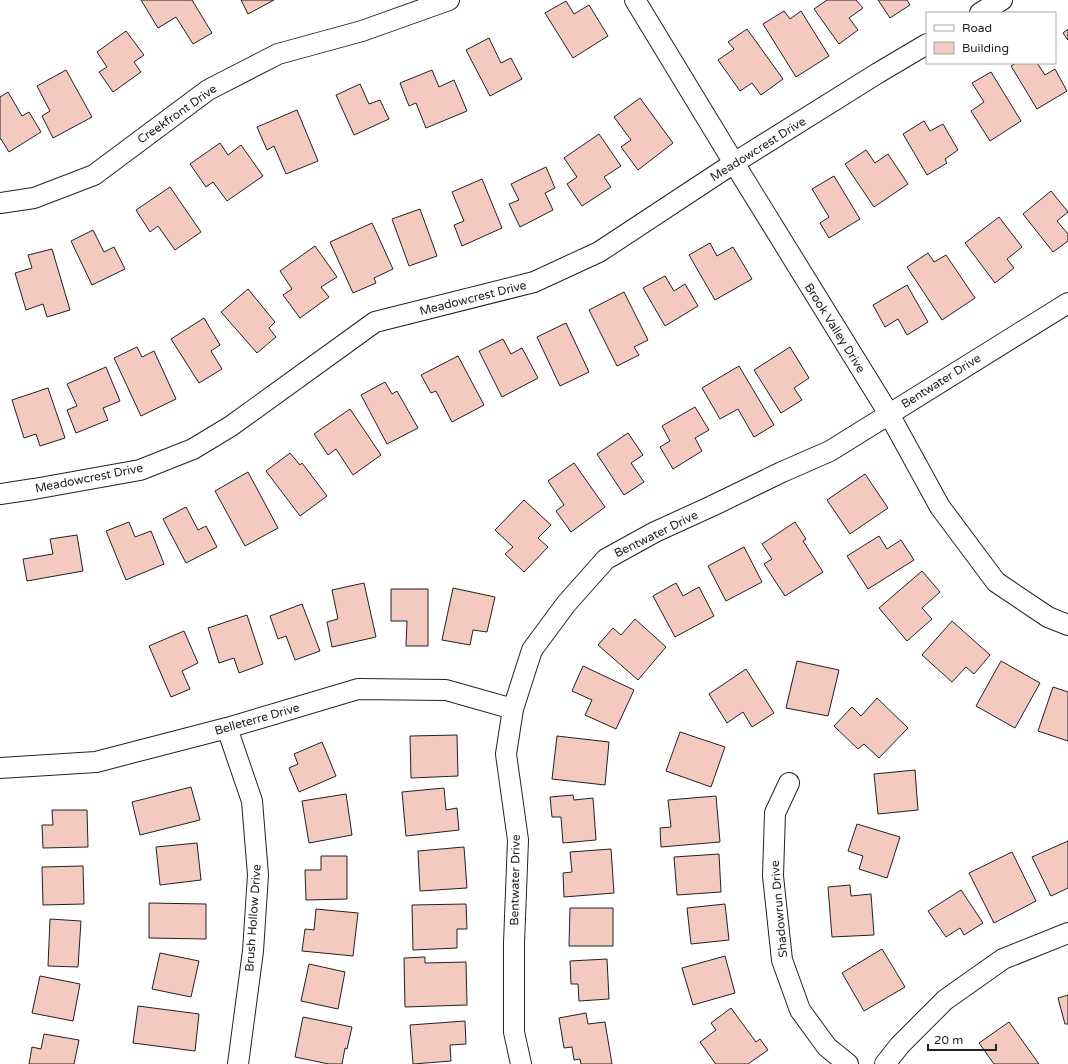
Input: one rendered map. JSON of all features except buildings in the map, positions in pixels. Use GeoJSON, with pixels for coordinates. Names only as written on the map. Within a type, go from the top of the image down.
{"type":"FeatureCollection","features":[{"type":"Feature","properties":{"kind":"street","name":"Creekfront Drive"},"geometry":{"type":"LineString","coordinates":[[0,203],[34,198],[94,175],[208,90],[278,54],[362,30],[449,0]]}},
{"type":"Feature","properties":{"kind":"street","name":"Brook Valley Drive"},"geometry":{"type":"LineString","coordinates":[[635,0],[889,414],[940,507],[996,582],[1048,617],[1068,624]]}},
{"type":"Feature","properties":{"kind":"street"},"geometry":{"type":"LineString","coordinates":[[982,12],[1002,0]]}},
{"type":"Feature","properties":{"kind":"street","name":"Meadowcrest Drive"},"geometry":{"type":"LineString","coordinates":[[0,494],[140,470],[193,449],[231,426],[375,322],[534,282],[599,252],[734,163],[926,45]]}},
{"type":"Feature","properties":{"kind":"street","name":"Bentwater Drive"},"geometry":{"type":"LineString","coordinates":[[521,1064],[514,1032],[514,944],[518,840],[506,754],[513,709],[532,650],[566,604],[606,559],[656,532],[782,472],[830,451],[1068,303]]}},
{"type":"Feature","properties":{"kind":"street","name":"Belleterre Drive"},"geometry":{"type":"LineString","coordinates":[[0,768],[96,762],[227,728],[358,689],[446,690],[513,709]]}},
{"type":"Feature","properties":{"kind":"street","name":"Brush Hollow Drive"},"geometry":{"type":"LineString","coordinates":[[227,728],[252,801],[258,875],[253,951],[238,1064]]}},
{"type":"Feature","properties":{"kind":"street","name":"Shadowrun Drive"},"geometry":{"type":"LineString","coordinates":[[789,783],[775,813],[773,876],[782,960],[800,1010],[827,1047],[848,1064]]}},
{"type":"Feature","properties":{"kind":"street"},"geometry":{"type":"LineString","coordinates":[[885,1064],[900,1045],[945,1000],[1003,959],[1068,933]]}}]}
